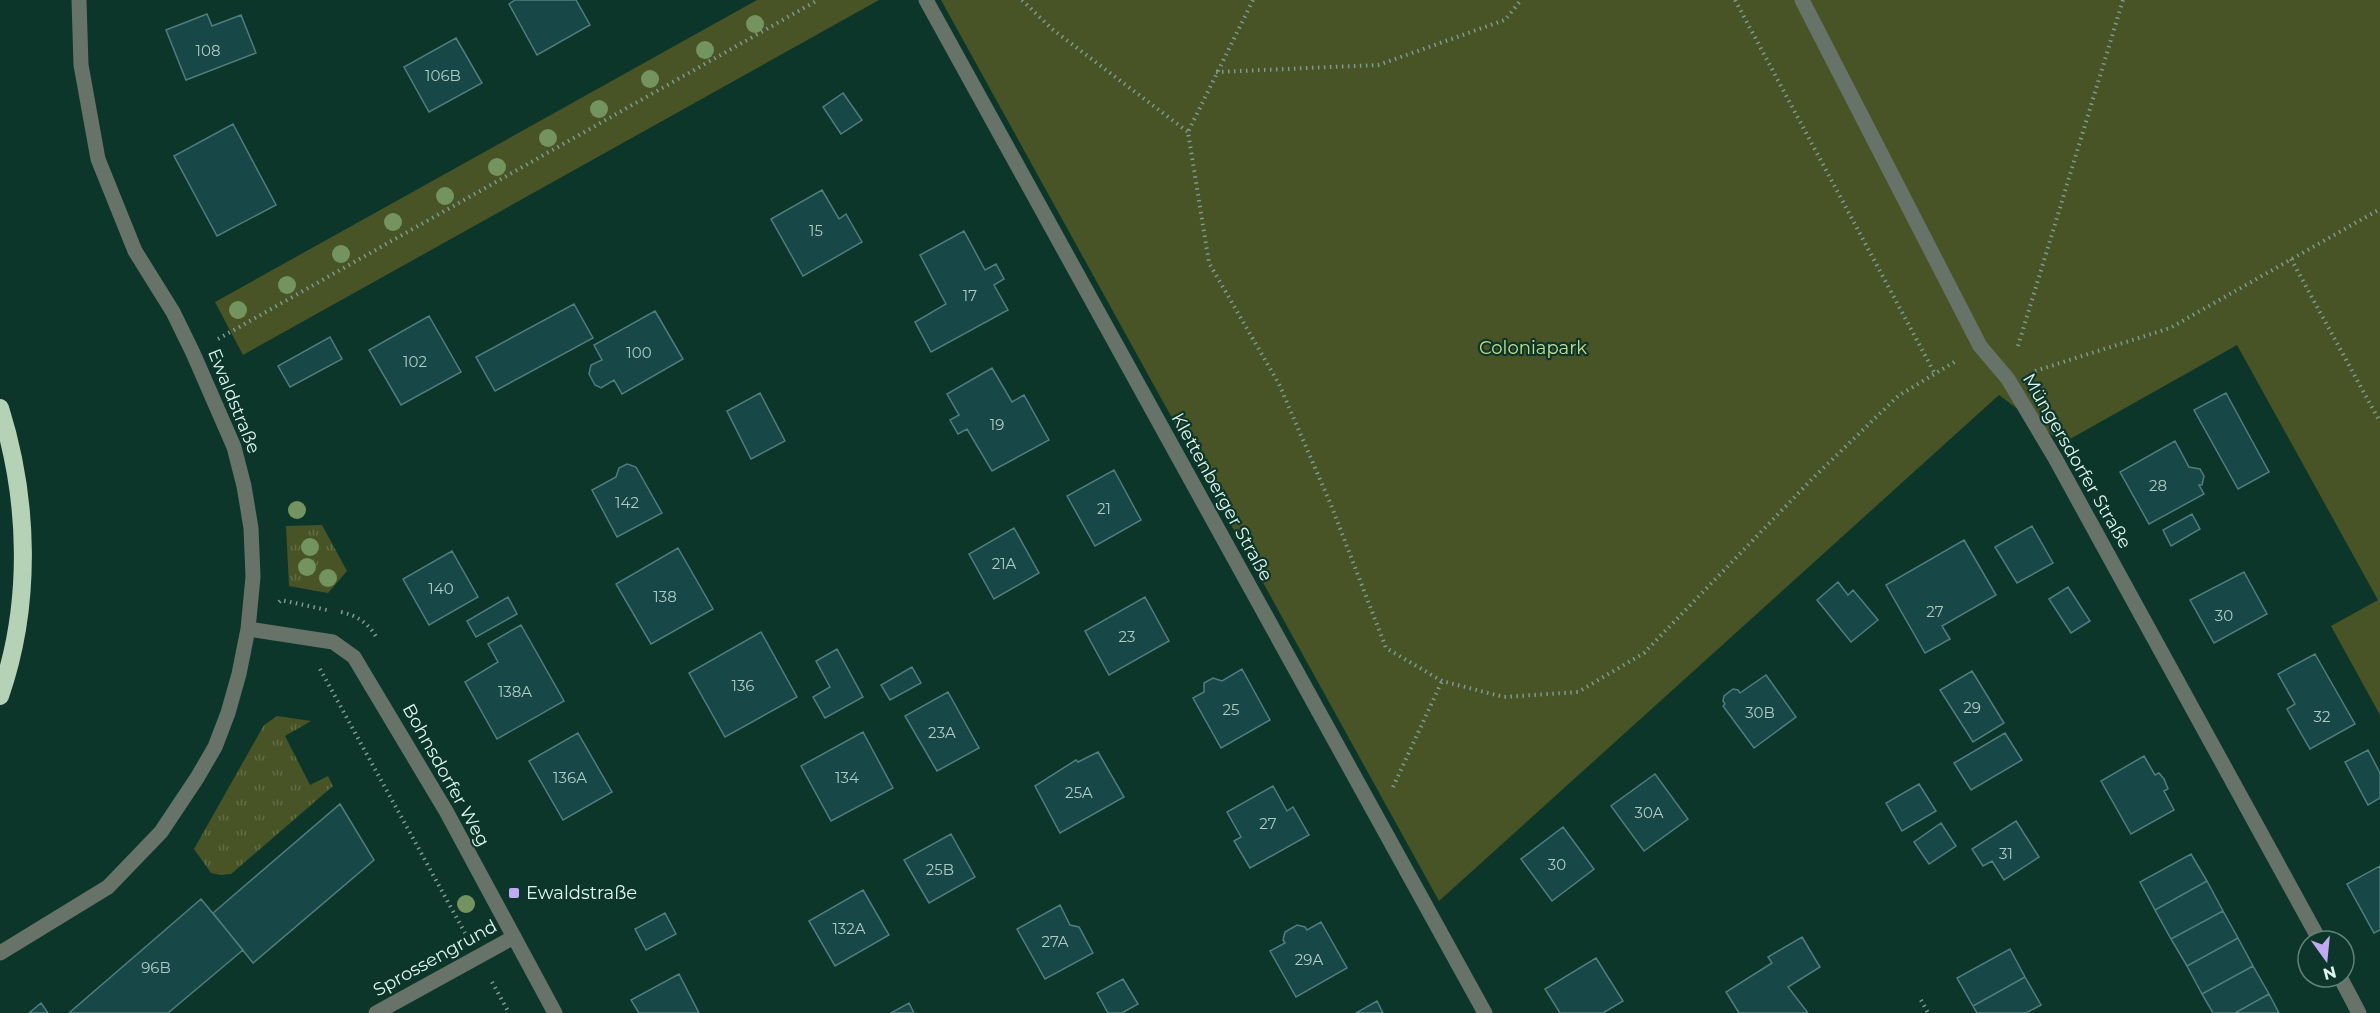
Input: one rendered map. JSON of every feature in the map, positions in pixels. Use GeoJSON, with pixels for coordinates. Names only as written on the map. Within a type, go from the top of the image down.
{"type":"FeatureCollection","features":[{"type":"Feature","properties":{"kind":"highway"},"geometry":{"type":"LineString","coordinates":[[0,408],[7,431],[18,493],[24,557],[20,619],[8,674],[0,696]]}},
{"type":"Feature","properties":{"kind":"street","name":"Ewaldstraße"},"geometry":{"type":"LineString","coordinates":[[0,953],[108,887],[161,832],[197,778],[214,747],[228,713],[248,629],[253,577],[251,528],[234,447],[173,312],[135,251],[98,159],[81,65],[79,0]]}},
{"type":"Feature","properties":{"kind":"street","name":"Klettenberger Straße"},"geometry":{"type":"LineString","coordinates":[[926,0],[1485,1013]]}},
{"type":"Feature","properties":{"kind":"street","name":"Müngersdorfer Straße"},"geometry":{"type":"LineString","coordinates":[[1802,0],[1980,346],[2008,379],[2055,458],[2313,929]]}},
{"type":"Feature","properties":{"kind":"street","name":"Bohnsdorfer Weg"},"geometry":{"type":"LineString","coordinates":[[248,629],[333,642],[354,657],[446,811],[555,1013]]}},
{"type":"Feature","properties":{"kind":"street","name":"Sprossengrund"},"geometry":{"type":"LineString","coordinates":[[376,1013],[514,937]]}},
{"type":"Feature","properties":{"kind":"street"},"geometry":{"type":"LineString","coordinates":[[2346,989],[2359,1013]]}},
{"type":"Feature","properties":{"kind":"path"},"geometry":{"type":"LineString","coordinates":[[193,352],[818,0]]}},
{"type":"Feature","properties":{"kind":"path"},"geometry":{"type":"LineString","coordinates":[[1022,0],[1053,29],[1188,132]]}},
{"type":"Feature","properties":{"kind":"path"},"geometry":{"type":"LineString","coordinates":[[1253,0],[1188,132],[1209,263],[1279,384],[1331,505],[1386,648],[1442,681],[1504,698],[1578,692],[1644,653],[1813,478],[1898,396],[1980,346]]}},
{"type":"Feature","properties":{"kind":"path"},"geometry":{"type":"LineString","coordinates":[[1216,72],[1378,65],[1505,20],[1521,0]]}},
{"type":"Feature","properties":{"kind":"path"},"geometry":{"type":"LineString","coordinates":[[1735,0],[1935,374]]}},
{"type":"Feature","properties":{"kind":"path"},"geometry":{"type":"LineString","coordinates":[[2008,379],[2123,0]]}},
{"type":"Feature","properties":{"kind":"path"},"geometry":{"type":"LineString","coordinates":[[2008,379],[2170,328],[2380,209]]}},
{"type":"Feature","properties":{"kind":"path"},"geometry":{"type":"LineString","coordinates":[[2291,259],[2380,422]]}},
{"type":"Feature","properties":{"kind":"path"},"geometry":{"type":"LineString","coordinates":[[323,674],[509,1013]]}},
{"type":"Feature","properties":{"kind":"path"},"geometry":{"type":"LineString","coordinates":[[1378,820],[1442,681]]}},
{"type":"Feature","properties":{"kind":"path"},"geometry":{"type":"LineString","coordinates":[[1921,1000],[1928,1013]]}},
{"type":"Feature","properties":{"kind":"green space"},"geometry":{"type":"Polygon","coordinates":[[[757,0],[879,0],[243,355],[215,302],[757,0]]]}},
{"type":"Feature","properties":{"kind":"green space","name":"Coloniapark"},"geometry":{"type":"Polygon","coordinates":[[[941,0],[2380,0],[2380,715],[2331,626],[2378,600],[2237,345],[2063,443],[1999,395],[1439,901],[941,0]]]}},
{"type":"Feature","properties":{"kind":"green space"},"geometry":{"type":"Polygon","coordinates":[[[322,525],[347,571],[328,593],[289,586],[286,526],[322,525]]]}},
{"type":"Feature","properties":{"kind":"green space"},"geometry":{"type":"Polygon","coordinates":[[[277,716],[311,721],[285,736],[310,785],[328,776],[333,786],[231,874],[211,873],[194,849],[264,725],[277,716]]]}},
{"type":"Feature","properties":{"kind":"building"},"geometry":{"type":"Polygon","coordinates":[[[515,0],[576,0],[590,25],[537,55],[509,4],[515,0]]]}},
{"type":"Feature","properties":{"kind":"building"},"geometry":{"type":"Polygon","coordinates":[[[207,14],[212,26],[241,15],[256,53],[186,80],[166,30],[207,14]]]}},
{"type":"Feature","properties":{"kind":"building"},"geometry":{"type":"Polygon","coordinates":[[[456,38],[482,83],[429,112],[404,67],[456,38]]]}},
{"type":"Feature","properties":{"kind":"building"},"geometry":{"type":"Polygon","coordinates":[[[843,93],[862,120],[841,134],[823,107],[843,93]]]}},
{"type":"Feature","properties":{"kind":"building"},"geometry":{"type":"Polygon","coordinates":[[[233,124],[276,205],[217,236],[174,156],[233,124]]]}},
{"type":"Feature","properties":{"kind":"building"},"geometry":{"type":"Polygon","coordinates":[[[822,190],[839,219],[846,214],[862,242],[803,276],[771,219],[822,190]]]}},
{"type":"Feature","properties":{"kind":"building"},"geometry":{"type":"Polygon","coordinates":[[[964,231],[985,270],[996,264],[1004,279],[994,285],[1008,310],[931,352],[915,322],[946,304],[920,255],[964,231]]]}},
{"type":"Feature","properties":{"kind":"building"},"geometry":{"type":"Polygon","coordinates":[[[574,304],[593,338],[495,391],[476,357],[574,304]]]}},
{"type":"Feature","properties":{"kind":"building"},"geometry":{"type":"Polygon","coordinates":[[[655,311],[683,359],[622,394],[614,380],[601,388],[595,385],[589,374],[591,365],[602,360],[594,345],[655,311]]]}},
{"type":"Feature","properties":{"kind":"building"},"geometry":{"type":"Polygon","coordinates":[[[429,316],[461,372],[401,405],[369,350],[429,316]]]}},
{"type":"Feature","properties":{"kind":"building"},"geometry":{"type":"Polygon","coordinates":[[[330,337],[342,359],[290,387],[278,366],[330,337]]]}},
{"type":"Feature","properties":{"kind":"building"},"geometry":{"type":"Polygon","coordinates":[[[992,368],[1012,402],[1024,395],[1049,440],[992,471],[967,429],[958,434],[950,420],[959,415],[947,394],[992,368]]]}},
{"type":"Feature","properties":{"kind":"building"},"geometry":{"type":"Polygon","coordinates":[[[760,393],[785,441],[751,459],[727,411],[760,393]]]}},
{"type":"Feature","properties":{"kind":"building"},"geometry":{"type":"Polygon","coordinates":[[[2226,393],[2269,472],[2238,489],[2194,410],[2226,393]]]}},
{"type":"Feature","properties":{"kind":"building"},"geometry":{"type":"Polygon","coordinates":[[[2175,441],[2189,467],[2200,469],[2204,476],[2202,485],[2199,485],[2204,494],[2149,524],[2120,472],[2175,441]]]}},
{"type":"Feature","properties":{"kind":"building"},"geometry":{"type":"Polygon","coordinates":[[[627,464],[636,467],[662,513],[617,537],[592,490],[616,477],[619,468],[627,464]]]}},
{"type":"Feature","properties":{"kind":"building"},"geometry":{"type":"Polygon","coordinates":[[[1114,470],[1141,520],[1095,546],[1067,496],[1114,470]]]}},
{"type":"Feature","properties":{"kind":"building"},"geometry":{"type":"Polygon","coordinates":[[[2192,514],[2200,529],[2171,546],[2163,530],[2192,514]]]}},
{"type":"Feature","properties":{"kind":"building"},"geometry":{"type":"Polygon","coordinates":[[[2032,526],[2053,563],[2017,583],[1995,547],[2032,526]]]}},
{"type":"Feature","properties":{"kind":"building"},"geometry":{"type":"Polygon","coordinates":[[[1014,528],[1039,573],[994,599],[969,554],[1014,528]]]}},
{"type":"Feature","properties":{"kind":"building"},"geometry":{"type":"Polygon","coordinates":[[[1964,540],[1996,595],[1942,626],[1950,639],[1925,653],[1886,585],[1964,540]]]}},
{"type":"Feature","properties":{"kind":"building"},"geometry":{"type":"Polygon","coordinates":[[[678,548],[713,609],[651,644],[616,584],[678,548]]]}},
{"type":"Feature","properties":{"kind":"building"},"geometry":{"type":"Polygon","coordinates":[[[452,551],[478,597],[429,625],[403,579],[452,551]]]}},
{"type":"Feature","properties":{"kind":"building"},"geometry":{"type":"Polygon","coordinates":[[[2244,572],[2267,614],[2214,643],[2190,600],[2244,572]]]}},
{"type":"Feature","properties":{"kind":"building"},"geometry":{"type":"Polygon","coordinates":[[[1838,582],[1848,595],[1853,590],[1878,620],[1851,642],[1817,600],[1838,582]]]}},
{"type":"Feature","properties":{"kind":"building"},"geometry":{"type":"Polygon","coordinates":[[[2068,587],[2090,621],[2071,633],[2049,599],[2068,587]]]}},
{"type":"Feature","properties":{"kind":"building"},"geometry":{"type":"Polygon","coordinates":[[[508,597],[517,614],[476,637],[467,621],[508,597]]]}},
{"type":"Feature","properties":{"kind":"building"},"geometry":{"type":"Polygon","coordinates":[[[1145,597],[1169,641],[1109,675],[1085,631],[1145,597]]]}},
{"type":"Feature","properties":{"kind":"building"},"geometry":{"type":"Polygon","coordinates":[[[521,625],[564,701],[497,739],[465,682],[498,662],[488,644],[521,625]]]}},
{"type":"Feature","properties":{"kind":"building"},"geometry":{"type":"Polygon","coordinates":[[[761,632],[797,697],[725,737],[689,673],[761,632]]]}},
{"type":"Feature","properties":{"kind":"building"},"geometry":{"type":"Polygon","coordinates":[[[837,649],[863,697],[825,718],[813,697],[830,687],[816,661],[837,649]]]}},
{"type":"Feature","properties":{"kind":"building"},"geometry":{"type":"Polygon","coordinates":[[[2315,654],[2355,724],[2310,749],[2287,709],[2295,704],[2278,674],[2315,654]]]}},
{"type":"Feature","properties":{"kind":"building"},"geometry":{"type":"Polygon","coordinates":[[[912,667],[921,683],[890,700],[881,685],[912,667]]]}},
{"type":"Feature","properties":{"kind":"building"},"geometry":{"type":"Polygon","coordinates":[[[1242,669],[1270,720],[1221,748],[1193,698],[1204,692],[1204,683],[1213,678],[1222,681],[1242,669]]]}},
{"type":"Feature","properties":{"kind":"building"},"geometry":{"type":"Polygon","coordinates":[[[1972,671],[2004,723],[1973,742],[1940,690],[1972,671]]]}},
{"type":"Feature","properties":{"kind":"building"},"geometry":{"type":"Polygon","coordinates":[[[1766,675],[1796,717],[1754,748],[1723,706],[1725,704],[1723,701],[1724,696],[1733,689],[1740,693],[1766,675]]]}},
{"type":"Feature","properties":{"kind":"building"},"geometry":{"type":"Polygon","coordinates":[[[948,692],[979,748],[937,771],[905,716],[948,692]]]}},
{"type":"Feature","properties":{"kind":"building"},"geometry":{"type":"Polygon","coordinates":[[[863,732],[893,788],[831,821],[801,766],[863,732]]]}},
{"type":"Feature","properties":{"kind":"building"},"geometry":{"type":"Polygon","coordinates":[[[578,733],[612,792],[563,820],[529,761],[578,733]]]}},
{"type":"Feature","properties":{"kind":"building"},"geometry":{"type":"Polygon","coordinates":[[[2005,733],[2022,760],[1971,790],[1954,763],[2005,733]]]}},
{"type":"Feature","properties":{"kind":"building"},"geometry":{"type":"Polygon","coordinates":[[[2368,750],[2380,773],[2380,798],[2368,805],[2345,762],[2368,750]]]}},
{"type":"Feature","properties":{"kind":"building"},"geometry":{"type":"Polygon","coordinates":[[[1098,752],[1124,797],[1060,833],[1035,786],[1076,760],[1078,762],[1098,752]]]}},
{"type":"Feature","properties":{"kind":"building"},"geometry":{"type":"Polygon","coordinates":[[[2144,756],[2155,775],[2159,773],[2164,779],[2168,789],[2164,791],[2174,810],[2131,834],[2101,781],[2144,756]]]}},
{"type":"Feature","properties":{"kind":"building"},"geometry":{"type":"Polygon","coordinates":[[[1655,774],[1688,819],[1644,851],[1611,806],[1655,774]]]}},
{"type":"Feature","properties":{"kind":"building"},"geometry":{"type":"Polygon","coordinates":[[[1919,784],[1936,811],[1902,831],[1886,803],[1919,784]]]}},
{"type":"Feature","properties":{"kind":"building"},"geometry":{"type":"Polygon","coordinates":[[[1273,786],[1287,811],[1293,807],[1309,835],[1250,868],[1234,841],[1241,837],[1227,812],[1273,786]]]}},
{"type":"Feature","properties":{"kind":"building"},"geometry":{"type":"Polygon","coordinates":[[[340,804],[374,860],[253,963],[213,913],[340,804]]]}},
{"type":"Feature","properties":{"kind":"building"},"geometry":{"type":"Polygon","coordinates":[[[2016,821],[2039,857],[2004,880],[1992,861],[1983,866],[1972,849],[2016,821]]]}},
{"type":"Feature","properties":{"kind":"building"},"geometry":{"type":"Polygon","coordinates":[[[1941,823],[1956,846],[1929,864],[1914,842],[1941,823]]]}},
{"type":"Feature","properties":{"kind":"building"},"geometry":{"type":"Polygon","coordinates":[[[1563,827],[1594,869],[1552,901],[1521,859],[1563,827]]]}},
{"type":"Feature","properties":{"kind":"building"},"geometry":{"type":"Polygon","coordinates":[[[951,834],[975,877],[929,903],[904,860],[951,834]]]}},
{"type":"Feature","properties":{"kind":"building"},"geometry":{"type":"Polygon","coordinates":[[[2191,854],[2207,881],[2155,910],[2140,882],[2191,854]]]}},
{"type":"Feature","properties":{"kind":"building"},"geometry":{"type":"Polygon","coordinates":[[[2380,866],[2380,930],[2374,933],[2347,884],[2380,866]]]}},
{"type":"Feature","properties":{"kind":"building"},"geometry":{"type":"Polygon","coordinates":[[[2207,881],[2223,911],[2171,939],[2155,910],[2207,881]]]}},
{"type":"Feature","properties":{"kind":"building"},"geometry":{"type":"Polygon","coordinates":[[[863,890],[889,935],[835,966],[809,921],[863,890]]]}},
{"type":"Feature","properties":{"kind":"building"},"geometry":{"type":"Polygon","coordinates":[[[201,899],[243,950],[168,1013],[69,1013],[201,899]]]}},
{"type":"Feature","properties":{"kind":"building"},"geometry":{"type":"Polygon","coordinates":[[[1060,905],[1070,925],[1079,927],[1093,953],[1045,979],[1017,929],[1060,905]]]}},
{"type":"Feature","properties":{"kind":"building"},"geometry":{"type":"Polygon","coordinates":[[[2223,911],[2238,938],[2187,966],[2171,939],[2223,911]]]}},
{"type":"Feature","properties":{"kind":"building"},"geometry":{"type":"Polygon","coordinates":[[[665,913],[676,934],[646,950],[635,929],[665,913]]]}},
{"type":"Feature","properties":{"kind":"building"},"geometry":{"type":"Polygon","coordinates":[[[1321,922],[1347,968],[1296,997],[1270,951],[1285,943],[1283,940],[1285,932],[1297,925],[1307,930],[1321,922]]]}},
{"type":"Feature","properties":{"kind":"building"},"geometry":{"type":"Polygon","coordinates":[[[1802,937],[1820,967],[1788,987],[1808,1013],[1739,1013],[1726,992],[1772,963],[1768,957],[1802,937]]]}},
{"type":"Feature","properties":{"kind":"building"},"geometry":{"type":"Polygon","coordinates":[[[2238,938],[2253,966],[2202,994],[2187,966],[2238,938]]]}},
{"type":"Feature","properties":{"kind":"building"},"geometry":{"type":"Polygon","coordinates":[[[2010,949],[2025,977],[1973,1006],[1957,978],[2010,949]]]}},
{"type":"Feature","properties":{"kind":"building"},"geometry":{"type":"Polygon","coordinates":[[[1596,958],[1623,1001],[1603,1013],[1560,1013],[1545,989],[1596,958]]]}},
{"type":"Feature","properties":{"kind":"building"},"geometry":{"type":"Polygon","coordinates":[[[2253,966],[2269,994],[2235,1013],[2213,1013],[2202,994],[2253,966]]]}},
{"type":"Feature","properties":{"kind":"building"},"geometry":{"type":"Polygon","coordinates":[[[679,974],[699,1013],[639,1013],[631,1000],[679,974]]]}},
{"type":"Feature","properties":{"kind":"building"},"geometry":{"type":"Polygon","coordinates":[[[2025,977],[2041,1005],[2026,1013],[1977,1013],[1973,1006],[2025,977]]]}},
{"type":"Feature","properties":{"kind":"building"},"geometry":{"type":"Polygon","coordinates":[[[1123,979],[1138,1004],[1122,1013],[1108,1013],[1097,993],[1123,979]]]}},
{"type":"Feature","properties":{"kind":"building"},"geometry":{"type":"Polygon","coordinates":[[[2269,994],[2279,1013],[2235,1013],[2269,994]]]}},
{"type":"Feature","properties":{"kind":"building"},"geometry":{"type":"Polygon","coordinates":[[[1377,1001],[1383,1013],[1356,1013],[1377,1001]]]}},
{"type":"Feature","properties":{"kind":"building"},"geometry":{"type":"Polygon","coordinates":[[[41,1003],[48,1013],[29,1013],[41,1003]]]}},
{"type":"Feature","properties":{"kind":"building"},"geometry":{"type":"Polygon","coordinates":[[[909,1003],[914,1013],[891,1013],[909,1003]]]}},
{"type":"Feature","properties":{"kind":"place","name":"Ewaldstraße"},"geometry":{"type":"Point","coordinates":[514,893]}}]}
